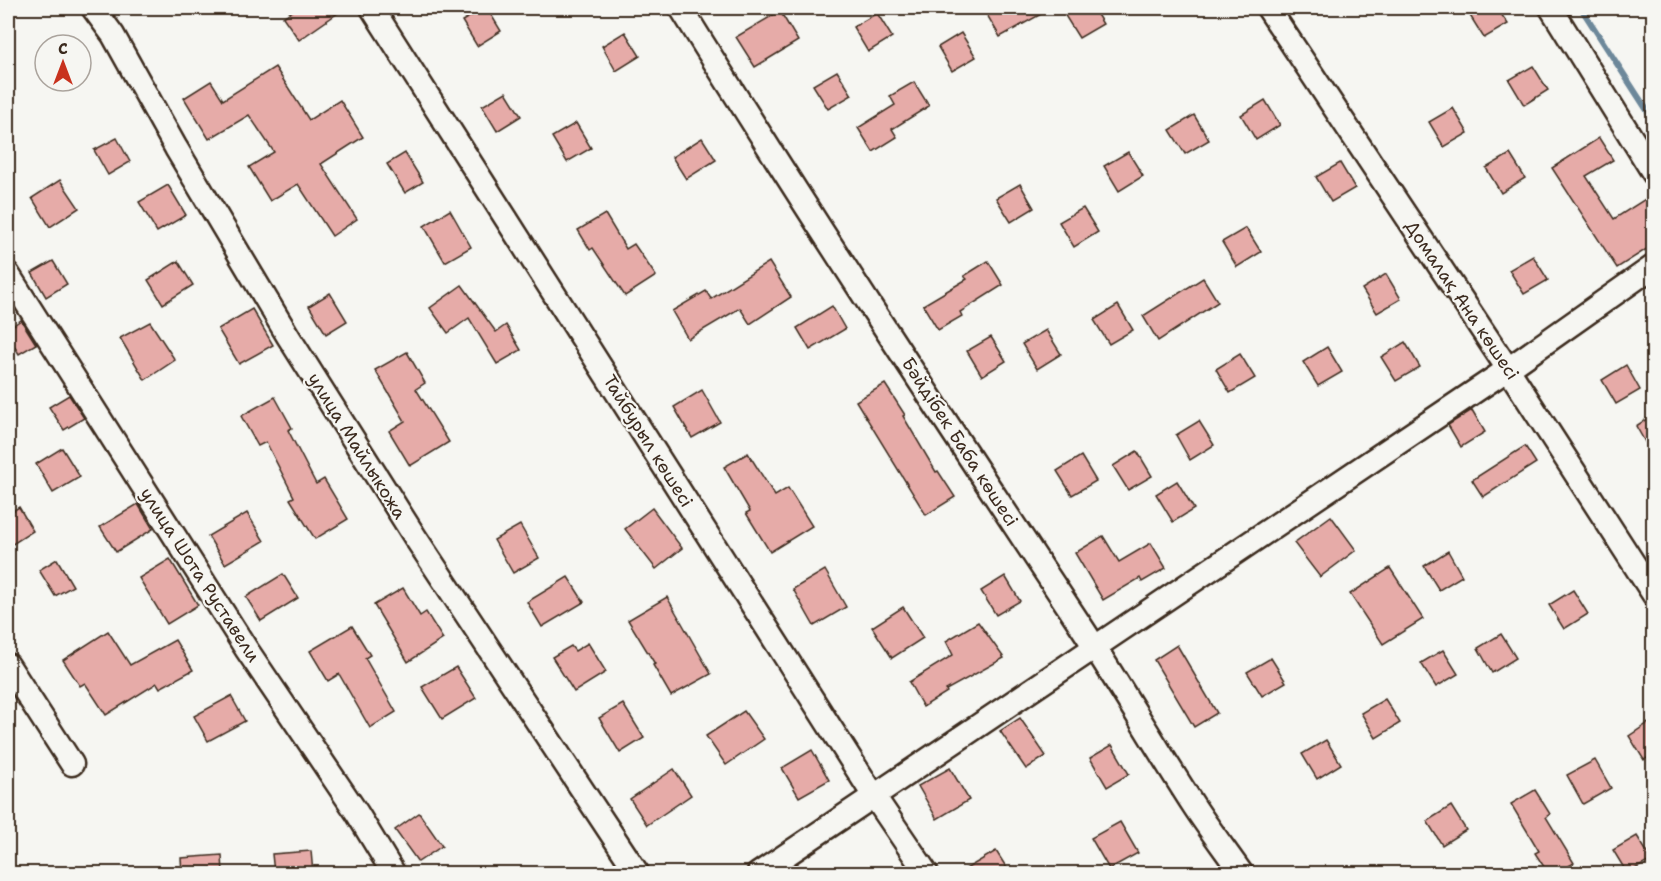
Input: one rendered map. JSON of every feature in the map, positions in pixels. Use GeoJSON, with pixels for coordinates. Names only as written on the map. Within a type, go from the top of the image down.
{"type":"FeatureCollection","features":[{"type":"Feature","properties":{"kind":"street","name":"улица Майлыкожа"},"geometry":{"type":"LineString","coordinates":[[93,8],[112,35],[288,336],[415,537],[638,873]]}},
{"type":"Feature","properties":{"kind":"street","name":"Тайбурыл көшесі"},"geometry":{"type":"LineString","coordinates":[[372,8],[874,796],[927,873]]}},
{"type":"Feature","properties":{"kind":"street","name":"Бәйдібек Баба көшесі"},"geometry":{"type":"LineString","coordinates":[[681,8],[839,256],[1095,647],[1195,808],[1242,873]]}},
{"type":"Feature","properties":{"kind":"street","name":"Домалақ Ана көшесі"},"geometry":{"type":"LineString","coordinates":[[1268,8],[1508,369],[1653,595]]}},
{"type":"Feature","properties":{"kind":"street"},"geometry":{"type":"LineString","coordinates":[[1551,8],[1653,174]]}},
{"type":"Feature","properties":{"kind":"street"},"geometry":{"type":"LineString","coordinates":[[758,873],[1508,369],[1653,266]]}},
{"type":"Feature","properties":{"kind":"street","name":"улица Шота Руставели"},"geometry":{"type":"LineString","coordinates":[[8,274],[247,650],[357,813],[394,873]]}},
{"type":"Feature","properties":{"kind":"street"},"geometry":{"type":"LineString","coordinates":[[8,665],[72,764]]}},
{"type":"Feature","properties":{"kind":"building"},"geometry":{"type":"Polygon","coordinates":[[[297,8],[345,8],[299,40],[283,17],[297,8]]]}},
{"type":"Feature","properties":{"kind":"building"},"geometry":{"type":"Polygon","coordinates":[[[485,8],[501,31],[477,46],[462,21],[485,8]]]}},
{"type":"Feature","properties":{"kind":"building"},"geometry":{"type":"Polygon","coordinates":[[[983,8],[1052,8],[1000,37],[983,8]]]}},
{"type":"Feature","properties":{"kind":"building"},"geometry":{"type":"Polygon","coordinates":[[[1074,8],[1093,8],[1103,24],[1079,38],[1064,14],[1074,8]]]}},
{"type":"Feature","properties":{"kind":"building"},"geometry":{"type":"Polygon","coordinates":[[[1479,8],[1497,8],[1508,24],[1484,38],[1469,14],[1479,8]]]}},
{"type":"Feature","properties":{"kind":"building"},"geometry":{"type":"Polygon","coordinates":[[[780,11],[798,41],[755,67],[736,37],[780,11]]]}},
{"type":"Feature","properties":{"kind":"building"},"geometry":{"type":"Polygon","coordinates":[[[877,13],[892,37],[868,52],[853,27],[877,13]]]}},
{"type":"Feature","properties":{"kind":"building"},"geometry":{"type":"Polygon","coordinates":[[[625,32],[640,56],[616,71],[602,46],[625,32]]]}},
{"type":"Feature","properties":{"kind":"building"},"geometry":{"type":"Polygon","coordinates":[[[961,33],[976,57],[952,71],[938,47],[961,33]]]}},
{"type":"Feature","properties":{"kind":"building"},"geometry":{"type":"Polygon","coordinates":[[[1533,66],[1548,90],[1524,105],[1509,80],[1533,66]]]}},
{"type":"Feature","properties":{"kind":"building"},"geometry":{"type":"Polygon","coordinates":[[[275,67],[309,120],[340,100],[363,137],[321,164],[357,219],[332,236],[298,184],[270,201],[249,167],[274,152],[249,115],[209,139],[184,98],[211,81],[223,100],[275,67]]]}},
{"type":"Feature","properties":{"kind":"building"},"geometry":{"type":"Polygon","coordinates":[[[837,71],[852,95],[828,109],[813,85],[837,71]]]}},
{"type":"Feature","properties":{"kind":"building"},"geometry":{"type":"Polygon","coordinates":[[[914,82],[929,106],[892,129],[897,137],[873,152],[858,128],[895,105],[890,96],[914,82]]]}},
{"type":"Feature","properties":{"kind":"building"},"geometry":{"type":"Polygon","coordinates":[[[506,92],[521,116],[497,131],[482,106],[506,92]]]}},
{"type":"Feature","properties":{"kind":"building"},"geometry":{"type":"Polygon","coordinates":[[[1265,100],[1280,125],[1256,140],[1241,115],[1265,100]]]}},
{"type":"Feature","properties":{"kind":"building"},"geometry":{"type":"Polygon","coordinates":[[[1453,108],[1468,133],[1444,147],[1429,122],[1453,108]]]}},
{"type":"Feature","properties":{"kind":"building"},"geometry":{"type":"Polygon","coordinates":[[[1194,115],[1209,140],[1185,154],[1170,130],[1194,115]]]}},
{"type":"Feature","properties":{"kind":"building"},"geometry":{"type":"Polygon","coordinates":[[[576,123],[591,148],[567,162],[552,137],[576,123]]]}},
{"type":"Feature","properties":{"kind":"building"},"geometry":{"type":"Polygon","coordinates":[[[117,138],[130,162],[108,175],[94,150],[117,138]]]}},
{"type":"Feature","properties":{"kind":"building"},"geometry":{"type":"Polygon","coordinates":[[[702,138],[716,160],[686,179],[672,157],[702,138]]]}},
{"type":"Feature","properties":{"kind":"building"},"geometry":{"type":"Polygon","coordinates":[[[1599,138],[1613,160],[1586,176],[1614,219],[1653,194],[1653,245],[1617,268],[1552,168],[1599,138]]]}},
{"type":"Feature","properties":{"kind":"building"},"geometry":{"type":"Polygon","coordinates":[[[1128,152],[1143,176],[1119,191],[1104,166],[1128,152]]]}},
{"type":"Feature","properties":{"kind":"building"},"geometry":{"type":"Polygon","coordinates":[[[405,153],[423,182],[405,193],[387,164],[405,153]]]}},
{"type":"Feature","properties":{"kind":"building"},"geometry":{"type":"Polygon","coordinates":[[[1510,154],[1525,178],[1501,193],[1486,168],[1510,154]]]}},
{"type":"Feature","properties":{"kind":"building"},"geometry":{"type":"Polygon","coordinates":[[[1340,163],[1355,188],[1331,202],[1316,177],[1340,163]]]}},
{"type":"Feature","properties":{"kind":"building"},"geometry":{"type":"Polygon","coordinates":[[[60,180],[79,208],[50,227],[32,198],[60,180]]]}},
{"type":"Feature","properties":{"kind":"building"},"geometry":{"type":"Polygon","coordinates":[[[1020,184],[1034,208],[1011,222],[996,198],[1020,184]]]}},
{"type":"Feature","properties":{"kind":"building"},"geometry":{"type":"Polygon","coordinates":[[[168,185],[186,215],[157,232],[139,202],[168,185]]]}},
{"type":"Feature","properties":{"kind":"building"},"geometry":{"type":"Polygon","coordinates":[[[1083,208],[1098,232],[1074,247],[1059,222],[1083,208]]]}},
{"type":"Feature","properties":{"kind":"building"},"geometry":{"type":"Polygon","coordinates":[[[450,210],[471,247],[445,262],[424,226],[450,210]]]}},
{"type":"Feature","properties":{"kind":"building"},"geometry":{"type":"Polygon","coordinates":[[[605,214],[626,249],[634,244],[656,276],[625,296],[593,248],[590,250],[578,230],[605,214]]]}},
{"type":"Feature","properties":{"kind":"building"},"geometry":{"type":"Polygon","coordinates":[[[1246,228],[1261,252],[1237,267],[1222,242],[1246,228]]]}},
{"type":"Feature","properties":{"kind":"building"},"geometry":{"type":"Polygon","coordinates":[[[1533,256],[1548,280],[1524,294],[1509,270],[1533,256]]]}},
{"type":"Feature","properties":{"kind":"building"},"geometry":{"type":"Polygon","coordinates":[[[53,261],[67,284],[46,297],[32,273],[53,261]]]}},
{"type":"Feature","properties":{"kind":"building"},"geometry":{"type":"Polygon","coordinates":[[[178,261],[193,285],[163,304],[148,280],[178,261]]]}},
{"type":"Feature","properties":{"kind":"building"},"geometry":{"type":"Polygon","coordinates":[[[988,261],[1003,285],[960,312],[962,316],[938,330],[923,305],[967,279],[964,276],[988,261]]]}},
{"type":"Feature","properties":{"kind":"building"},"geometry":{"type":"Polygon","coordinates":[[[769,262],[791,297],[750,324],[740,308],[688,339],[672,311],[706,291],[711,299],[769,262]]]}},
{"type":"Feature","properties":{"kind":"building"},"geometry":{"type":"Polygon","coordinates":[[[1386,274],[1401,299],[1377,313],[1362,289],[1386,274]]]}},
{"type":"Feature","properties":{"kind":"building"},"geometry":{"type":"Polygon","coordinates":[[[1203,278],[1218,302],[1158,341],[1143,316],[1203,278]]]}},
{"type":"Feature","properties":{"kind":"building"},"geometry":{"type":"Polygon","coordinates":[[[462,285],[496,332],[506,325],[521,350],[497,364],[469,318],[448,333],[430,308],[462,285]]]}},
{"type":"Feature","properties":{"kind":"building"},"geometry":{"type":"Polygon","coordinates":[[[330,293],[347,321],[326,334],[309,306],[330,293]]]}},
{"type":"Feature","properties":{"kind":"building"},"geometry":{"type":"Polygon","coordinates":[[[1118,305],[1133,330],[1109,344],[1094,320],[1118,305]]]}},
{"type":"Feature","properties":{"kind":"building"},"geometry":{"type":"Polygon","coordinates":[[[832,306],[845,329],[810,350],[797,328],[832,306]]]}},
{"type":"Feature","properties":{"kind":"building"},"geometry":{"type":"Polygon","coordinates":[[[252,309],[273,345],[239,364],[218,329],[252,309]]]}},
{"type":"Feature","properties":{"kind":"building"},"geometry":{"type":"Polygon","coordinates":[[[21,320],[36,344],[19,354],[8,336],[8,329],[21,320]]]}},
{"type":"Feature","properties":{"kind":"building"},"geometry":{"type":"Polygon","coordinates":[[[150,322],[175,360],[145,380],[120,338],[150,322]]]}},
{"type":"Feature","properties":{"kind":"building"},"geometry":{"type":"Polygon","coordinates":[[[1046,330],[1061,354],[1037,369],[1022,344],[1046,330]]]}},
{"type":"Feature","properties":{"kind":"building"},"geometry":{"type":"Polygon","coordinates":[[[991,337],[1006,361],[982,376],[967,351],[991,337]]]}},
{"type":"Feature","properties":{"kind":"building"},"geometry":{"type":"Polygon","coordinates":[[[1405,342],[1420,367],[1396,381],[1381,357],[1405,342]]]}},
{"type":"Feature","properties":{"kind":"building"},"geometry":{"type":"Polygon","coordinates":[[[1327,347],[1342,372],[1318,386],[1303,362],[1327,347]]]}},
{"type":"Feature","properties":{"kind":"building"},"geometry":{"type":"Polygon","coordinates":[[[407,352],[425,383],[416,389],[449,442],[410,466],[389,431],[405,421],[375,370],[407,352]]]}},
{"type":"Feature","properties":{"kind":"building"},"geometry":{"type":"Polygon","coordinates":[[[1240,354],[1255,378],[1230,393],[1216,369],[1240,354]]]}},
{"type":"Feature","properties":{"kind":"building"},"geometry":{"type":"Polygon","coordinates":[[[1626,365],[1640,390],[1616,404],[1602,380],[1626,365]]]}},
{"type":"Feature","properties":{"kind":"building"},"geometry":{"type":"Polygon","coordinates":[[[885,384],[936,472],[938,471],[955,497],[926,515],[856,401],[885,384]]]}},
{"type":"Feature","properties":{"kind":"building"},"geometry":{"type":"Polygon","coordinates":[[[702,390],[720,422],[692,438],[674,407],[702,390]]]}},
{"type":"Feature","properties":{"kind":"building"},"geometry":{"type":"Polygon","coordinates":[[[69,395],[84,418],[64,430],[49,407],[69,395]]]}},
{"type":"Feature","properties":{"kind":"building"},"geometry":{"type":"Polygon","coordinates":[[[275,397],[292,428],[288,430],[316,484],[324,479],[348,519],[315,539],[290,499],[294,497],[266,442],[258,446],[241,416],[275,397]]]}},
{"type":"Feature","properties":{"kind":"building"},"geometry":{"type":"Polygon","coordinates":[[[1472,410],[1485,432],[1461,447],[1448,425],[1472,410]]]}},
{"type":"Feature","properties":{"kind":"building"},"geometry":{"type":"Polygon","coordinates":[[[1653,415],[1653,456],[1636,426],[1653,415]]]}},
{"type":"Feature","properties":{"kind":"building"},"geometry":{"type":"Polygon","coordinates":[[[1199,421],[1214,445],[1190,460],[1176,435],[1199,421]]]}},
{"type":"Feature","properties":{"kind":"building"},"geometry":{"type":"Polygon","coordinates":[[[1525,446],[1536,463],[1483,497],[1472,480],[1525,446]]]}},
{"type":"Feature","properties":{"kind":"building"},"geometry":{"type":"Polygon","coordinates":[[[62,448],[80,477],[53,493],[36,464],[62,448]]]}},
{"type":"Feature","properties":{"kind":"building"},"geometry":{"type":"Polygon","coordinates":[[[1137,451],[1152,476],[1128,490],[1113,466],[1137,451]]]}},
{"type":"Feature","properties":{"kind":"building"},"geometry":{"type":"Polygon","coordinates":[[[748,453],[775,496],[788,488],[812,526],[770,552],[746,513],[750,511],[724,467],[748,453]]]}},
{"type":"Feature","properties":{"kind":"building"},"geometry":{"type":"Polygon","coordinates":[[[1081,456],[1096,481],[1072,495],[1057,471],[1081,456]]]}},
{"type":"Feature","properties":{"kind":"building"},"geometry":{"type":"Polygon","coordinates":[[[1177,481],[1194,509],[1173,522],[1156,494],[1177,481]]]}},
{"type":"Feature","properties":{"kind":"building"},"geometry":{"type":"Polygon","coordinates":[[[138,504],[153,529],[116,552],[100,527],[138,504]]]}},
{"type":"Feature","properties":{"kind":"building"},"geometry":{"type":"Polygon","coordinates":[[[19,507],[33,531],[8,547],[8,514],[19,507]]]}},
{"type":"Feature","properties":{"kind":"building"},"geometry":{"type":"Polygon","coordinates":[[[652,508],[682,548],[656,569],[625,529],[652,508]]]}},
{"type":"Feature","properties":{"kind":"building"},"geometry":{"type":"Polygon","coordinates":[[[247,513],[264,541],[225,564],[208,536],[247,513]]]}},
{"type":"Feature","properties":{"kind":"building"},"geometry":{"type":"Polygon","coordinates":[[[1331,516],[1356,550],[1320,577],[1294,543],[1331,516]]]}},
{"type":"Feature","properties":{"kind":"building"},"geometry":{"type":"Polygon","coordinates":[[[520,525],[539,558],[513,573],[494,540],[520,525]]]}},
{"type":"Feature","properties":{"kind":"building"},"geometry":{"type":"Polygon","coordinates":[[[1103,536],[1119,562],[1151,543],[1166,568],[1142,582],[1140,578],[1103,600],[1075,553],[1103,536]]]}},
{"type":"Feature","properties":{"kind":"building"},"geometry":{"type":"Polygon","coordinates":[[[1448,551],[1462,576],[1439,590],[1424,566],[1448,551]]]}},
{"type":"Feature","properties":{"kind":"building"},"geometry":{"type":"Polygon","coordinates":[[[57,559],[73,586],[55,596],[39,570],[57,559]]]}},
{"type":"Feature","properties":{"kind":"building"},"geometry":{"type":"Polygon","coordinates":[[[170,559],[198,605],[167,624],[139,578],[170,559]]]}},
{"type":"Feature","properties":{"kind":"building"},"geometry":{"type":"Polygon","coordinates":[[[1390,568],[1423,619],[1383,644],[1350,594],[1390,568]]]}},
{"type":"Feature","properties":{"kind":"building"},"geometry":{"type":"Polygon","coordinates":[[[825,570],[846,607],[814,626],[793,589],[825,570]]]}},
{"type":"Feature","properties":{"kind":"building"},"geometry":{"type":"Polygon","coordinates":[[[283,574],[298,598],[261,621],[246,597],[283,574]]]}},
{"type":"Feature","properties":{"kind":"building"},"geometry":{"type":"Polygon","coordinates":[[[1005,576],[1020,601],[996,615],[981,591],[1005,576]]]}},
{"type":"Feature","properties":{"kind":"building"},"geometry":{"type":"Polygon","coordinates":[[[568,577],[584,602],[542,627],[527,602],[568,577]]]}},
{"type":"Feature","properties":{"kind":"building"},"geometry":{"type":"Polygon","coordinates":[[[403,588],[420,616],[426,612],[443,639],[408,662],[374,605],[403,588]]]}},
{"type":"Feature","properties":{"kind":"building"},"geometry":{"type":"Polygon","coordinates":[[[1573,590],[1588,614],[1564,629],[1549,605],[1573,590]]]}},
{"type":"Feature","properties":{"kind":"building"},"geometry":{"type":"Polygon","coordinates":[[[667,597],[711,674],[671,696],[653,665],[655,664],[628,620],[667,597]]]}},
{"type":"Feature","properties":{"kind":"building"},"geometry":{"type":"Polygon","coordinates":[[[903,607],[923,638],[892,658],[872,627],[903,607]]]}},
{"type":"Feature","properties":{"kind":"building"},"geometry":{"type":"Polygon","coordinates":[[[978,622],[1004,658],[946,690],[947,692],[923,707],[909,682],[953,655],[946,641],[978,622]]]}},
{"type":"Feature","properties":{"kind":"building"},"geometry":{"type":"Polygon","coordinates":[[[352,626],[370,655],[365,658],[396,712],[370,728],[339,674],[328,681],[310,651],[352,626]]]}},
{"type":"Feature","properties":{"kind":"building"},"geometry":{"type":"Polygon","coordinates":[[[108,631],[130,665],[175,640],[193,670],[160,688],[157,683],[106,715],[85,683],[80,686],[63,660],[108,631]]]}},
{"type":"Feature","properties":{"kind":"building"},"geometry":{"type":"Polygon","coordinates":[[[1501,634],[1516,658],[1492,673],[1478,648],[1501,634]]]}},
{"type":"Feature","properties":{"kind":"building"},"geometry":{"type":"Polygon","coordinates":[[[588,643],[606,672],[574,692],[552,657],[571,646],[575,651],[588,643]]]}},
{"type":"Feature","properties":{"kind":"building"},"geometry":{"type":"Polygon","coordinates":[[[1177,645],[1217,713],[1194,727],[1154,660],[1177,645]]]}},
{"type":"Feature","properties":{"kind":"building"},"geometry":{"type":"Polygon","coordinates":[[[1443,650],[1458,674],[1436,687],[1421,663],[1443,650]]]}},
{"type":"Feature","properties":{"kind":"building"},"geometry":{"type":"Polygon","coordinates":[[[1271,658],[1286,682],[1262,696],[1247,672],[1271,658]]]}},
{"type":"Feature","properties":{"kind":"building"},"geometry":{"type":"Polygon","coordinates":[[[456,667],[476,698],[442,719],[422,687],[456,667]]]}},
{"type":"Feature","properties":{"kind":"building"},"geometry":{"type":"Polygon","coordinates":[[[231,696],[245,721],[208,741],[194,716],[231,696]]]}},
{"type":"Feature","properties":{"kind":"building"},"geometry":{"type":"Polygon","coordinates":[[[1385,699],[1400,723],[1376,738],[1361,713],[1385,699]]]}},
{"type":"Feature","properties":{"kind":"building"},"geometry":{"type":"Polygon","coordinates":[[[623,704],[644,738],[620,753],[599,718],[623,704]]]}},
{"type":"Feature","properties":{"kind":"building"},"geometry":{"type":"Polygon","coordinates":[[[744,711],[764,739],[726,765],[706,736],[744,711]]]}},
{"type":"Feature","properties":{"kind":"building"},"geometry":{"type":"Polygon","coordinates":[[[1020,718],[1046,756],[1026,769],[1000,731],[1020,718]]]}},
{"type":"Feature","properties":{"kind":"building"},"geometry":{"type":"Polygon","coordinates":[[[1653,720],[1653,754],[1644,760],[1629,736],[1653,720]]]}},
{"type":"Feature","properties":{"kind":"building"},"geometry":{"type":"Polygon","coordinates":[[[1326,740],[1341,764],[1317,779],[1302,754],[1326,740]]]}},
{"type":"Feature","properties":{"kind":"building"},"geometry":{"type":"Polygon","coordinates":[[[1112,745],[1129,774],[1107,787],[1090,758],[1112,745]]]}},
{"type":"Feature","properties":{"kind":"building"},"geometry":{"type":"Polygon","coordinates":[[[812,750],[829,780],[799,797],[782,768],[812,750]]]}},
{"type":"Feature","properties":{"kind":"building"},"geometry":{"type":"Polygon","coordinates":[[[1595,760],[1611,788],[1583,804],[1567,775],[1595,760]]]}},
{"type":"Feature","properties":{"kind":"building"},"geometry":{"type":"Polygon","coordinates":[[[950,768],[969,800],[937,819],[918,786],[950,768]]]}},
{"type":"Feature","properties":{"kind":"building"},"geometry":{"type":"Polygon","coordinates":[[[674,769],[691,795],[647,825],[630,799],[674,769]]]}},
{"type":"Feature","properties":{"kind":"building"},"geometry":{"type":"Polygon","coordinates":[[[1535,790],[1550,814],[1546,817],[1574,863],[1557,873],[1548,873],[1535,853],[1539,851],[1511,804],[1535,790]]]}},
{"type":"Feature","properties":{"kind":"building"},"geometry":{"type":"Polygon","coordinates":[[[1451,806],[1466,830],[1442,845],[1427,821],[1451,806]]]}},
{"type":"Feature","properties":{"kind":"building"},"geometry":{"type":"Polygon","coordinates":[[[419,813],[442,846],[418,862],[395,830],[419,813]]]}},
{"type":"Feature","properties":{"kind":"building"},"geometry":{"type":"Polygon","coordinates":[[[1120,822],[1138,853],[1109,869],[1091,838],[1120,822]]]}},
{"type":"Feature","properties":{"kind":"building"},"geometry":{"type":"Polygon","coordinates":[[[1637,836],[1652,860],[1627,873],[1613,850],[1637,836]]]}},
{"type":"Feature","properties":{"kind":"building"},"geometry":{"type":"Polygon","coordinates":[[[311,851],[313,873],[274,873],[272,854],[311,851]]]}},
{"type":"Feature","properties":{"kind":"building"},"geometry":{"type":"Polygon","coordinates":[[[996,851],[1010,873],[959,873],[996,851]]]}},
{"type":"Feature","properties":{"kind":"building"},"geometry":{"type":"Polygon","coordinates":[[[222,855],[223,873],[182,873],[181,858],[222,855]]]}},
{"type":"Feature","properties":{"kind":"waterway"},"geometry":{"type":"LineString","coordinates":[[1581,8],[1654,121]]}}]}
